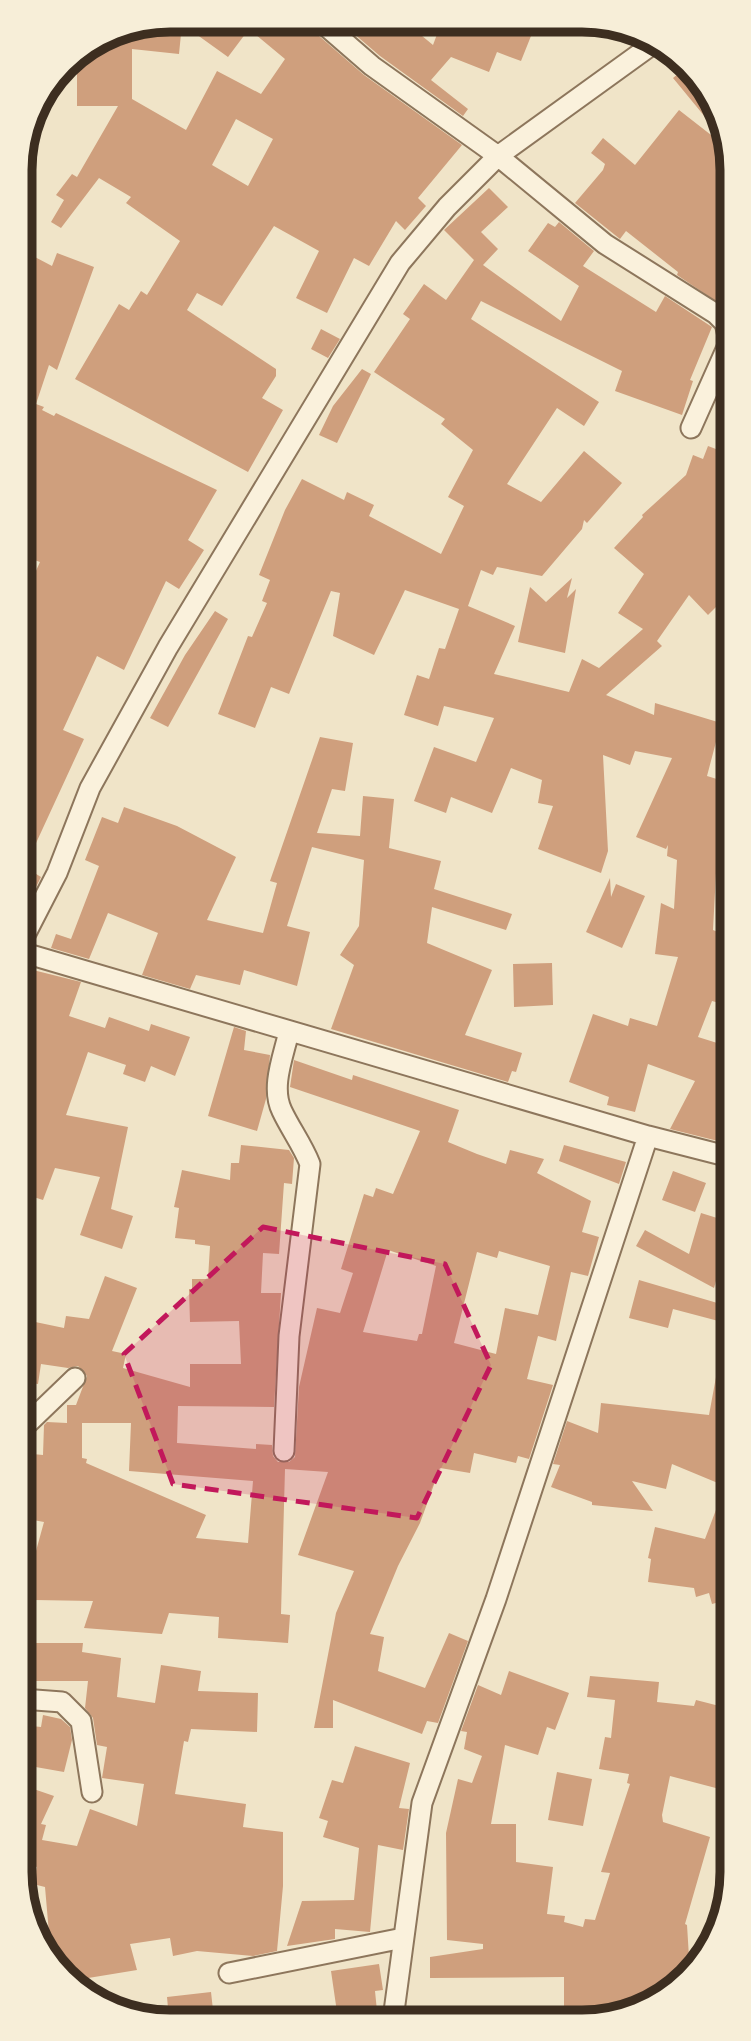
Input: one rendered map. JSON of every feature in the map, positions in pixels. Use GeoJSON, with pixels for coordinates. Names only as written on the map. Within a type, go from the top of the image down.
{"type":"FeatureCollection","features":[{"type":"Feature","properties":{"kind":"street"},"geometry":{"type":"LineString","coordinates":[[333,32],[372,66],[498,156],[605,244],[720,318]]}},
{"type":"Feature","properties":{"kind":"street"},"geometry":{"type":"LineString","coordinates":[[32,922],[57,873],[90,788],[168,647],[400,263],[447,206],[498,156],[647,48]]}},
{"type":"Feature","properties":{"kind":"street"},"geometry":{"type":"LineString","coordinates":[[691,428],[720,362]]}},
{"type":"Feature","properties":{"kind":"street"},"geometry":{"type":"LineString","coordinates":[[32,955],[648,1136],[719,1154]]}},
{"type":"Feature","properties":{"kind":"street"},"geometry":{"type":"LineString","coordinates":[[284,1451],[289,1336],[310,1164],[300,1139],[281,1110],[277,1088],[289,1031]]}},
{"type":"Feature","properties":{"kind":"street"},"geometry":{"type":"LineString","coordinates":[[394,2010],[422,1803],[496,1599],[648,1136]]}},
{"type":"Feature","properties":{"kind":"street"},"geometry":{"type":"LineString","coordinates":[[32,1419],[75,1378]]}},
{"type":"Feature","properties":{"kind":"street"},"geometry":{"type":"LineString","coordinates":[[32,1700],[62,1702],[81,1721],[92,1792]]}},
{"type":"Feature","properties":{"kind":"street"},"geometry":{"type":"LineString","coordinates":[[229,1973],[403,1938]]}},
{"type":"Feature","properties":{"kind":"highlighted area"},"geometry":{"type":"Polygon","coordinates":[[[263,1227],[445,1264],[491,1365],[417,1518],[173,1484],[124,1354],[263,1227]]]}},
{"type":"Feature","properties":{"kind":"building"},"geometry":{"type":"Polygon","coordinates":[[[181,32],[179,54],[132,49],[132,99],[186,130],[217,71],[261,94],[285,59],[253,32],[314,32],[364,75],[462,145],[418,198],[426,206],[405,230],[396,221],[369,266],[354,258],[327,313],[296,298],[319,251],[274,226],[222,306],[197,293],[187,310],[276,369],[276,376],[262,398],[283,410],[248,472],[75,379],[119,304],[129,310],[141,291],[147,295],[180,241],[126,203],[131,197],[99,178],[61,228],[51,222],[64,200],[56,195],[72,174],[77,177],[118,106],[77,106],[77,67],[100,50],[142,34],[181,32]],[[236,119],[212,165],[248,186],[273,139],[236,119]]]}},
{"type":"Feature","properties":{"kind":"building"},"geometry":{"type":"Polygon","coordinates":[[[193,32],[247,32],[228,57],[193,32]]]}},
{"type":"Feature","properties":{"kind":"building"},"geometry":{"type":"Polygon","coordinates":[[[352,32],[417,32],[433,45],[438,32],[533,32],[521,61],[497,52],[489,72],[451,57],[431,80],[468,109],[463,116],[380,56],[352,32]]]}},
{"type":"Feature","properties":{"kind":"building"},"geometry":{"type":"Polygon","coordinates":[[[680,73],[691,85],[711,122],[710,123],[673,78],[680,73]]]}},
{"type":"Feature","properties":{"kind":"building"},"geometry":{"type":"Polygon","coordinates":[[[679,110],[716,139],[720,169],[720,304],[677,275],[678,272],[626,231],[620,239],[575,203],[603,170],[605,164],[591,153],[603,138],[635,165],[679,110]]]}},
{"type":"Feature","properties":{"kind":"building"},"geometry":{"type":"Polygon","coordinates":[[[489,188],[508,207],[481,232],[498,249],[483,265],[561,321],[579,286],[528,251],[548,223],[555,227],[559,222],[594,251],[583,266],[656,312],[665,296],[712,327],[690,380],[693,381],[682,415],[615,391],[622,371],[481,301],[471,319],[599,402],[584,426],[557,408],[507,484],[541,502],[584,451],[622,483],[587,523],[584,520],[582,529],[542,576],[497,567],[493,575],[481,570],[468,606],[515,626],[494,674],[569,692],[582,659],[599,668],[643,629],[618,613],[644,574],[614,548],[642,515],[686,475],[693,455],[703,459],[708,446],[720,451],[720,603],[708,615],[689,595],[657,641],[662,646],[606,695],[654,715],[655,703],[720,723],[707,776],[720,780],[720,855],[717,854],[713,930],[720,933],[720,1003],[712,1001],[698,1037],[719,1044],[719,1141],[670,1129],[695,1081],[648,1064],[635,1112],[607,1105],[609,1097],[569,1082],[593,1014],[628,1026],[630,1018],[657,1026],[678,957],[655,954],[661,903],[674,909],[677,860],[667,856],[668,845],[666,849],[636,837],[672,758],[635,751],[630,765],[603,755],[608,851],[601,873],[538,849],[553,806],[538,803],[542,780],[511,768],[492,813],[451,797],[446,813],[414,801],[434,747],[476,762],[494,718],[444,706],[438,726],[404,715],[417,675],[429,679],[439,648],[445,649],[459,609],[405,590],[374,655],[333,636],[340,593],[331,591],[289,694],[271,687],[255,728],[218,714],[248,636],[252,637],[267,603],[262,601],[270,580],[259,575],[285,510],[302,479],[344,500],[347,492],[374,505],[369,516],[441,554],[464,506],[448,497],[473,450],[441,424],[445,419],[374,372],[410,319],[403,314],[424,284],[446,300],[474,260],[444,230],[489,188]]]}},
{"type":"Feature","properties":{"kind":"building"},"geometry":{"type":"Polygon","coordinates":[[[57,253],[94,267],[57,370],[49,365],[36,404],[54,416],[56,413],[217,490],[188,540],[204,550],[179,589],[166,581],[124,670],[97,656],[63,730],[84,739],[32,852],[32,580],[40,562],[32,559],[32,258],[33,256],[52,266],[57,253]]]}},
{"type":"Feature","properties":{"kind":"building"},"geometry":{"type":"Polygon","coordinates":[[[321,329],[340,339],[328,358],[311,349],[321,329]]]}},
{"type":"Feature","properties":{"kind":"building"},"geometry":{"type":"Polygon","coordinates":[[[362,369],[371,374],[337,443],[319,435],[333,406],[362,369]]]}},
{"type":"Feature","properties":{"kind":"building"},"geometry":{"type":"Polygon","coordinates":[[[572,578],[567,598],[576,589],[565,653],[518,642],[530,587],[546,602],[572,578]]]}},
{"type":"Feature","properties":{"kind":"building"},"geometry":{"type":"Polygon","coordinates":[[[215,611],[228,619],[168,727],[150,718],[185,655],[215,611]]]}},
{"type":"Feature","properties":{"kind":"building"},"geometry":{"type":"Polygon","coordinates":[[[320,737],[353,743],[345,791],[332,789],[317,833],[360,836],[363,796],[394,799],[389,848],[441,861],[434,889],[512,914],[506,930],[432,907],[427,943],[492,970],[465,1035],[522,1053],[516,1072],[512,1071],[508,1082],[331,1029],[354,965],[340,955],[359,926],[364,860],[312,847],[287,926],[310,932],[297,986],[244,970],[240,985],[196,975],[190,989],[142,975],[158,933],[108,913],[89,959],[51,948],[56,934],[71,939],[99,866],[85,860],[102,817],[118,823],[124,807],[177,826],[236,857],[207,920],[263,933],[277,883],[270,881],[320,737]]]}},
{"type":"Feature","properties":{"kind":"building"},"geometry":{"type":"Polygon","coordinates":[[[32,871],[41,877],[32,895],[32,871]]]}},
{"type":"Feature","properties":{"kind":"building"},"geometry":{"type":"Polygon","coordinates":[[[610,878],[611,897],[616,884],[645,896],[622,948],[586,932],[610,878]]]}},
{"type":"Feature","properties":{"kind":"building"},"geometry":{"type":"Polygon","coordinates":[[[552,963],[553,1005],[514,1007],[513,964],[552,963]]]}},
{"type":"Feature","properties":{"kind":"building"},"geometry":{"type":"Polygon","coordinates":[[[32,972],[81,982],[69,1016],[105,1028],[109,1017],[149,1031],[151,1024],[190,1037],[175,1076],[151,1066],[145,1082],[123,1074],[126,1065],[88,1052],[66,1115],[128,1127],[111,1209],[133,1216],[122,1249],[80,1235],[100,1177],[55,1168],[43,1200],[32,1196],[32,972]]]}},
{"type":"Feature","properties":{"kind":"building"},"geometry":{"type":"Polygon","coordinates":[[[234,1027],[246,1031],[244,1050],[270,1055],[266,1099],[257,1131],[208,1116],[234,1027]]]}},
{"type":"Feature","properties":{"kind":"building"},"geometry":{"type":"Polygon","coordinates":[[[294,1060],[352,1080],[353,1075],[459,1110],[448,1142],[477,1154],[506,1164],[510,1150],[544,1159],[537,1173],[591,1201],[582,1232],[599,1237],[588,1276],[571,1272],[556,1341],[538,1336],[527,1379],[553,1385],[529,1459],[518,1456],[516,1463],[474,1453],[470,1473],[440,1468],[420,1523],[398,1566],[370,1634],[384,1637],[378,1671],[425,1688],[449,1633],[468,1641],[438,1723],[427,1721],[422,1734],[333,1700],[333,1728],[314,1728],[336,1613],[354,1571],[298,1555],[328,1472],[285,1469],[281,1614],[290,1615],[288,1643],[218,1638],[219,1617],[169,1613],[162,1634],[84,1628],[93,1601],[35,1600],[36,1551],[44,1522],[32,1520],[32,1454],[43,1455],[44,1425],[47,1422],[67,1423],[67,1405],[76,1405],[87,1376],[78,1366],[68,1368],[41,1364],[38,1384],[32,1383],[32,1321],[64,1328],[66,1316],[89,1319],[105,1276],[137,1288],[112,1351],[126,1354],[123,1368],[190,1387],[190,1364],[241,1364],[239,1321],[190,1322],[189,1289],[192,1289],[192,1279],[208,1279],[210,1246],[195,1244],[195,1240],[175,1238],[179,1208],[174,1207],[182,1170],[230,1180],[231,1163],[239,1163],[241,1145],[289,1150],[294,1158],[292,1184],[284,1183],[279,1254],[263,1253],[261,1293],[281,1293],[274,1407],[178,1406],[177,1443],[256,1449],[256,1444],[272,1445],[273,1456],[278,1462],[289,1462],[295,1457],[299,1387],[317,1308],[340,1313],[353,1273],[341,1269],[364,1194],[373,1197],[376,1188],[393,1194],[420,1131],[290,1087],[294,1060]],[[388,1250],[363,1332],[417,1341],[419,1334],[422,1334],[436,1266],[388,1250]],[[499,1251],[497,1258],[477,1252],[454,1343],[496,1354],[505,1308],[538,1315],[550,1266],[499,1251]],[[82,1423],[82,1458],[87,1459],[86,1463],[206,1515],[196,1538],[248,1543],[253,1481],[129,1471],[131,1423],[82,1423]]]}},
{"type":"Feature","properties":{"kind":"building"},"geometry":{"type":"Polygon","coordinates":[[[564,1145],[626,1162],[619,1184],[559,1161],[564,1145]]]}},
{"type":"Feature","properties":{"kind":"building"},"geometry":{"type":"Polygon","coordinates":[[[673,1171],[706,1183],[695,1212],[662,1200],[673,1171]]]}},
{"type":"Feature","properties":{"kind":"building"},"geometry":{"type":"Polygon","coordinates":[[[701,1213],[719,1219],[719,1282],[716,1281],[714,1288],[636,1246],[645,1230],[689,1254],[701,1213]]]}},
{"type":"Feature","properties":{"kind":"building"},"geometry":{"type":"Polygon","coordinates":[[[639,1280],[719,1304],[719,1321],[673,1309],[668,1328],[629,1318],[639,1280]]]}},
{"type":"Feature","properties":{"kind":"building"},"geometry":{"type":"Polygon","coordinates":[[[719,1359],[719,1484],[672,1464],[666,1489],[632,1481],[653,1511],[592,1505],[592,1502],[551,1487],[560,1465],[553,1464],[567,1421],[598,1433],[601,1403],[709,1415],[719,1359]]]}},
{"type":"Feature","properties":{"kind":"building"},"geometry":{"type":"Polygon","coordinates":[[[719,1501],[719,1602],[712,1604],[709,1593],[696,1597],[694,1588],[648,1582],[651,1559],[648,1558],[655,1527],[705,1539],[719,1501]]]}},
{"type":"Feature","properties":{"kind":"building"},"geometry":{"type":"Polygon","coordinates":[[[32,1643],[83,1643],[82,1652],[121,1658],[117,1697],[155,1703],[161,1665],[201,1671],[198,1691],[258,1693],[257,1732],[191,1729],[188,1742],[184,1741],[175,1794],[246,1804],[243,1827],[283,1832],[283,1886],[277,1951],[253,1956],[197,1951],[173,1956],[170,1938],[130,1944],[137,1970],[83,1979],[60,1956],[50,1940],[45,1887],[33,1884],[37,1867],[32,1866],[32,1788],[54,1796],[41,1824],[46,1825],[42,1840],[77,1846],[90,1809],[137,1826],[144,1784],[102,1778],[107,1747],[97,1745],[93,1718],[85,1708],[88,1681],[32,1681],[32,1643]]]}},
{"type":"Feature","properties":{"kind":"building"},"geometry":{"type":"Polygon","coordinates":[[[509,1671],[569,1693],[555,1730],[547,1727],[538,1755],[505,1745],[491,1824],[516,1824],[516,1862],[553,1867],[547,1914],[565,1916],[564,1922],[583,1927],[585,1919],[595,1920],[610,1873],[601,1872],[630,1784],[627,1783],[629,1774],[599,1769],[605,1737],[611,1738],[615,1700],[587,1697],[590,1676],[659,1682],[657,1702],[694,1706],[696,1700],[719,1706],[719,1789],[670,1776],[662,1815],[663,1822],[710,1837],[685,1924],[689,1958],[673,1975],[643,1995],[609,2007],[564,2010],[564,1977],[430,1978],[430,1957],[483,1949],[483,1944],[447,1940],[446,1833],[458,1779],[472,1783],[482,1756],[464,1749],[467,1732],[461,1731],[478,1685],[501,1695],[509,1671]]]}},
{"type":"Feature","properties":{"kind":"building"},"geometry":{"type":"Polygon","coordinates":[[[43,1715],[61,1719],[70,1727],[72,1740],[64,1772],[32,1766],[35,1753],[32,1753],[32,1726],[41,1727],[43,1715]]]}},
{"type":"Feature","properties":{"kind":"building"},"geometry":{"type":"Polygon","coordinates":[[[355,1746],[410,1763],[399,1808],[409,1809],[403,1850],[378,1845],[370,1932],[335,1929],[335,1939],[287,1946],[302,1901],[354,1900],[359,1848],[323,1837],[328,1821],[319,1818],[332,1780],[343,1783],[355,1746]]]}},
{"type":"Feature","properties":{"kind":"building"},"geometry":{"type":"Polygon","coordinates":[[[557,1772],[592,1779],[583,1826],[548,1820],[557,1772]]]}},
{"type":"Feature","properties":{"kind":"building"},"geometry":{"type":"Polygon","coordinates":[[[379,1964],[383,1990],[375,1991],[377,2010],[337,2010],[331,1971],[379,1964]]]}},
{"type":"Feature","properties":{"kind":"building"},"geometry":{"type":"Polygon","coordinates":[[[211,1992],[213,2010],[168,2010],[167,1997],[211,1992]]]}}]}
